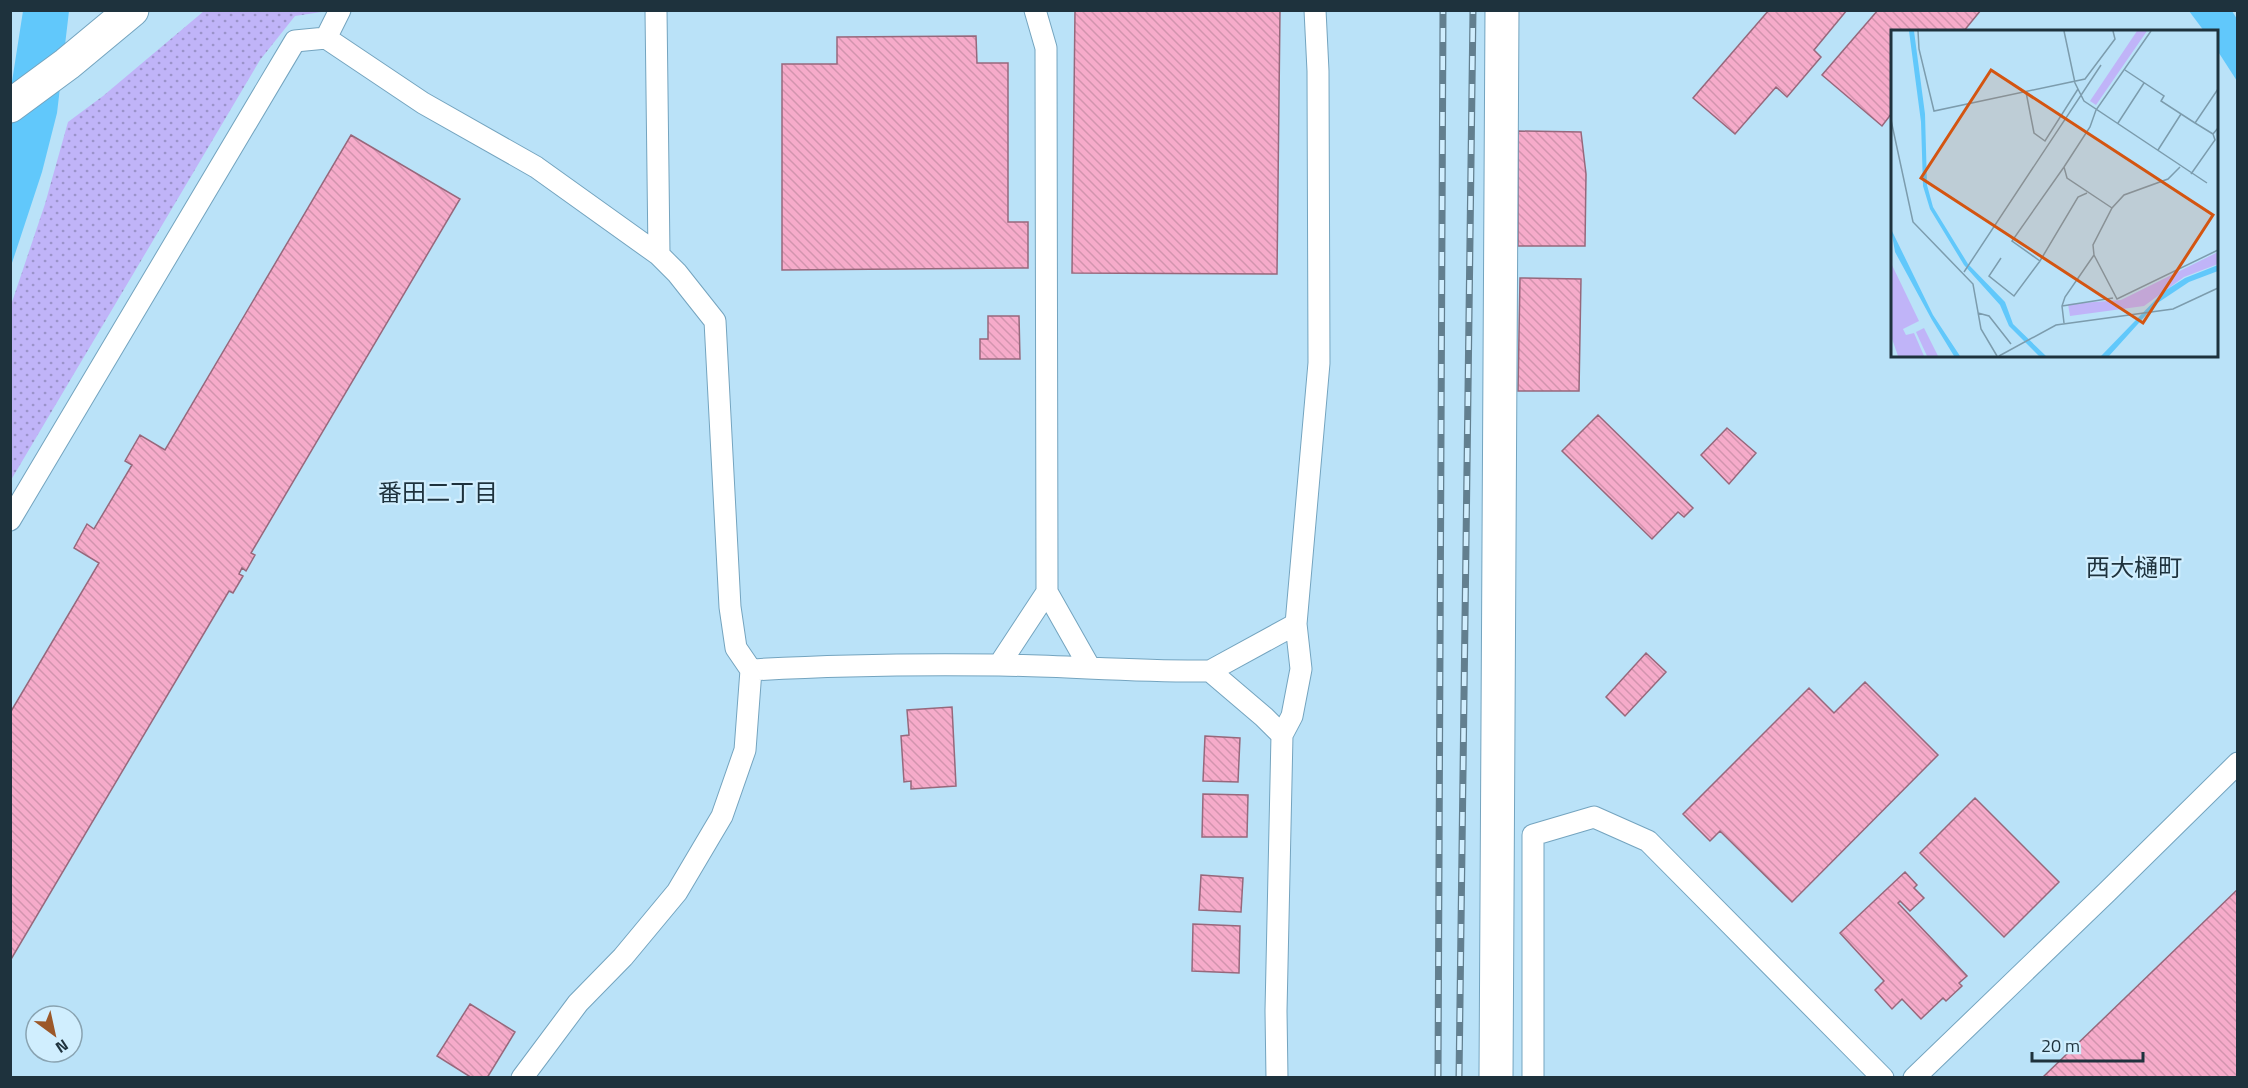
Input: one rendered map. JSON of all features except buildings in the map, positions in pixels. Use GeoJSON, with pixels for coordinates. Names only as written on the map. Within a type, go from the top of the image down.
{"type":"FeatureCollection","features":[{"type":"Feature","properties":{"kind":"street"},"geometry":{"type":"LineString","coordinates":[[10,106],[132,10]]}},
{"type":"Feature","properties":{"kind":"street"},"geometry":{"type":"LineString","coordinates":[[1496,1077],[1502,10]]}},
{"type":"Feature","properties":{"kind":"lane"},"geometry":{"type":"LineString","coordinates":[[326,38],[340,10]]}},
{"type":"Feature","properties":{"kind":"lane"},"geometry":{"type":"LineString","coordinates":[[656,10],[659,255]]}},
{"type":"Feature","properties":{"kind":"lane"},"geometry":{"type":"LineString","coordinates":[[1035,10],[1046,48],[1047,592],[1090,668]]}},
{"type":"Feature","properties":{"kind":"lane"},"geometry":{"type":"LineString","coordinates":[[1277,1077],[1276,1011],[1282,735],[1292,716],[1301,669],[1296,624],[1319,363],[1318,71],[1315,10]]}},
{"type":"Feature","properties":{"kind":"lane"},"geometry":{"type":"LineString","coordinates":[[10,520],[295,41],[326,38],[423,103],[536,167],[659,255],[677,273],[715,321],[729,606],[736,648],[751,670],[745,750],[722,816],[677,892],[623,957],[578,1003],[522,1077]]}},
{"type":"Feature","properties":{"kind":"lane"},"geometry":{"type":"LineString","coordinates":[[999,665],[1047,592]]}},
{"type":"Feature","properties":{"kind":"lane"},"geometry":{"type":"LineString","coordinates":[[751,670],[812,666],[999,665],[1166,672],[1210,670],[1296,624]]}},
{"type":"Feature","properties":{"kind":"lane"},"geometry":{"type":"LineString","coordinates":[[1210,670],[1282,735]]}},
{"type":"Feature","properties":{"kind":"lane"},"geometry":{"type":"LineString","coordinates":[[1914,1077],[2238,763]]}},
{"type":"Feature","properties":{"kind":"lane"},"geometry":{"type":"LineString","coordinates":[[1533,1077],[1533,836],[1594,817],[1648,841],[1883,1077]]}},
{"type":"Feature","properties":{"kind":"shaded area"},"geometry":{"type":"Polygon","coordinates":[[[204,11],[328,11],[295,16],[260,60],[11,480],[11,305],[45,204],[68,122],[103,96],[204,11]]]}},
{"type":"Feature","properties":{"kind":"water"},"geometry":{"type":"Polygon","coordinates":[[[23,11],[69,11],[57,113],[42,172],[11,266],[11,88],[23,11]]]}},
{"type":"Feature","properties":{"kind":"water"},"geometry":{"type":"Polygon","coordinates":[[[2189,11],[2232,11],[2237,19],[2237,81],[2218,52],[2218,30],[2203,30],[2189,11]]]}},
{"type":"Feature","properties":{"kind":"railway"},"geometry":{"type":"LineString","coordinates":[[1438,1078],[1443,10]]}},
{"type":"Feature","properties":{"kind":"railway"},"geometry":{"type":"LineString","coordinates":[[1459,1078],[1473,10]]}},
{"type":"Feature","properties":{"kind":"district","name":"番田二丁目"},"geometry":{"type":"Point","coordinates":[438,493]}},
{"type":"Feature","properties":{"kind":"district","name":"西大樋町"},"geometry":{"type":"Point","coordinates":[2134,568]}}]}
